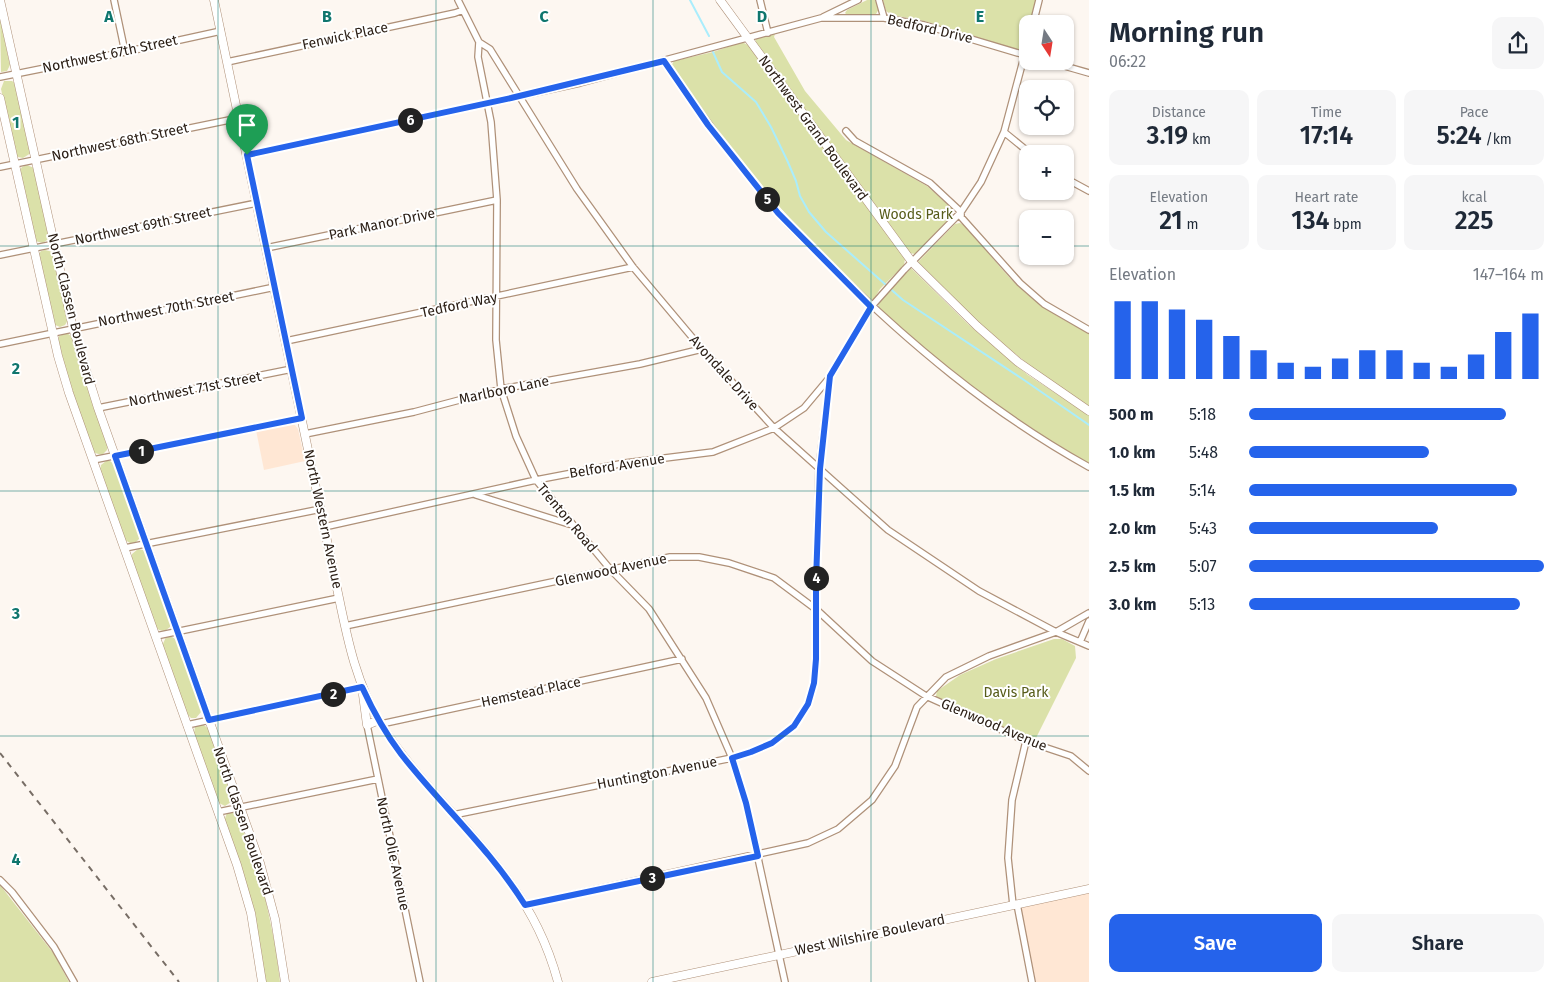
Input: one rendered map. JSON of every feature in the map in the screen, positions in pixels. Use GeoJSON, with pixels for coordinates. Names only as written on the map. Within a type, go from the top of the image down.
{"type":"FeatureCollection","features":[{"type":"Feature","properties":{"kind":"street","name":"North Classen Boulevard"},"geometry":{"type":"LineString","coordinates":[[0,0],[73,328],[98,408],[260,864],[278,936],[285,982]]}},
{"type":"Feature","properties":{"kind":"street"},"geometry":{"type":"LineString","coordinates":[[114,0],[125,52]]}},
{"type":"Feature","properties":{"kind":"street","name":"North Western Avenue"},"geometry":{"type":"LineString","coordinates":[[214,0],[345,626],[362,687],[380,722],[402,754],[500,868],[525,905],[542,938],[558,982]]}},
{"type":"Feature","properties":{"kind":"street","name":"Avondale Drive"},"geometry":{"type":"LineString","coordinates":[[458,0],[479,42],[490,49],[578,189],[633,267],[702,349],[774,428],[888,530],[979,591],[1056,632],[1089,646]]}},
{"type":"Feature","properties":{"kind":"street","name":"Northwest Grand Boulevard"},"geometry":{"type":"LineString","coordinates":[[720,0],[912,262],[976,326],[1018,362],[1089,411]]}},
{"type":"Feature","properties":{"kind":"street","name":"Northwest Grand Boulevard"},"geometry":{"type":"LineString","coordinates":[[760,0],[768,33]]}},
{"type":"Feature","properties":{"kind":"street"},"geometry":{"type":"LineString","coordinates":[[821,18],[858,0]]}},
{"type":"Feature","properties":{"kind":"street"},"geometry":{"type":"LineString","coordinates":[[879,0],[884,18]]}},
{"type":"Feature","properties":{"kind":"street"},"geometry":{"type":"LineString","coordinates":[[1035,15],[1039,0]]}},
{"type":"Feature","properties":{"kind":"street","name":"Fenwick Place"},"geometry":{"type":"LineString","coordinates":[[227,62],[463,10]]}},
{"type":"Feature","properties":{"kind":"street","name":"Bedford Drive"},"geometry":{"type":"LineString","coordinates":[[247,155],[488,104],[708,50],[821,18],[884,18],[924,24],[1019,53]]}},
{"type":"Feature","properties":{"kind":"street","name":"Northwest 67th Street"},"geometry":{"type":"LineString","coordinates":[[0,77],[221,31]]}},
{"type":"Feature","properties":{"kind":"street","name":"Trenton Road"},"geometry":{"type":"LineString","coordinates":[[479,42],[478,57],[488,104],[497,200],[496,340],[501,389],[516,436],[536,480],[610,569],[649,609],[706,698],[732,758],[746,803],[785,982]]}},
{"type":"Feature","properties":{"kind":"street"},"geometry":{"type":"LineString","coordinates":[[664,61],[708,125],[778,213],[871,307],[947,373],[1049,445],[1089,467]]}},
{"type":"Feature","properties":{"kind":"street"},"geometry":{"type":"LineString","coordinates":[[1074,69],[1089,73]]}},
{"type":"Feature","properties":{"kind":"street","name":"Huntington Avenue"},"geometry":{"type":"LineString","coordinates":[[454,815],[732,758],[772,743],[794,726],[808,704],[814,683],[820,469],[830,376],[871,307],[891,283],[961,212],[981,182],[1004,132],[1022,70]]}},
{"type":"Feature","properties":{"kind":"street","name":"North Classen Boulevard"},"geometry":{"type":"LineString","coordinates":[[0,98],[51,332],[67,387],[233,852],[247,898],[258,948],[262,982]]}},
{"type":"Feature","properties":{"kind":"street","name":"Northwest 68th Street"},"geometry":{"type":"LineString","coordinates":[[0,168],[239,118]]}},
{"type":"Feature","properties":{"kind":"street","name":"Northwest Grand Boulevard"},"geometry":{"type":"LineString","coordinates":[[846,131],[855,141],[930,183],[961,212],[962,217],[1020,283],[1044,304],[1089,330]]}},
{"type":"Feature","properties":{"kind":"street"},"geometry":{"type":"LineString","coordinates":[[1004,132],[1019,145]]}},
{"type":"Feature","properties":{"kind":"street"},"geometry":{"type":"LineString","coordinates":[[1074,182],[1089,190]]}},
{"type":"Feature","properties":{"kind":"street","name":"Park Manor Drive"},"geometry":{"type":"LineString","coordinates":[[266,248],[497,200]]}},
{"type":"Feature","properties":{"kind":"street","name":"Northwest 69th Street"},"geometry":{"type":"LineString","coordinates":[[0,255],[257,202]]}},
{"type":"Feature","properties":{"kind":"street","name":"Tedford Way"},"geometry":{"type":"LineString","coordinates":[[286,341],[633,267]]}},
{"type":"Feature","properties":{"kind":"street","name":"Northwest 70th Street"},"geometry":{"type":"LineString","coordinates":[[0,344],[274,287]]}},
{"type":"Feature","properties":{"kind":"street","name":"Marlboro Lane"},"geometry":{"type":"LineString","coordinates":[[305,434],[414,412],[501,389],[640,364],[702,349]]}},
{"type":"Feature","properties":{"kind":"street","name":"Northwest 71st Street"},"geometry":{"type":"LineString","coordinates":[[98,408],[292,369]]}},
{"type":"Feature","properties":{"kind":"street","name":"Belford Avenue"},"geometry":{"type":"LineString","coordinates":[[324,526],[536,480],[625,463],[713,452],[774,428],[804,408],[830,376]]}},
{"type":"Feature","properties":{"kind":"street"},"geometry":{"type":"LineString","coordinates":[[93,460],[302,418]]}},
{"type":"Feature","properties":{"kind":"street"},"geometry":{"type":"LineString","coordinates":[[474,494],[574,526]]}},
{"type":"Feature","properties":{"kind":"street"},"geometry":{"type":"LineString","coordinates":[[124,548],[321,509]]}},
{"type":"Feature","properties":{"kind":"street","name":"Glenwood Avenue"},"geometry":{"type":"LineString","coordinates":[[345,626],[670,557],[699,557],[729,563],[774,578],[817,610],[872,661],[926,696],[1026,741],[1071,756],[1089,771]]}},
{"type":"Feature","properties":{"kind":"street"},"geometry":{"type":"LineString","coordinates":[[156,636],[339,598]]}},
{"type":"Feature","properties":{"kind":"street"},"geometry":{"type":"LineString","coordinates":[[525,905],[808,844],[838,829],[872,800],[895,766],[917,707],[946,677],[989,656],[1056,632],[1089,613]]}},
{"type":"Feature","properties":{"kind":"street"},"geometry":{"type":"LineString","coordinates":[[1080,642],[1089,621]]}},
{"type":"Feature","properties":{"kind":"street","name":"Hemstead Place"},"geometry":{"type":"LineString","coordinates":[[380,722],[682,659]]}},
{"type":"Feature","properties":{"kind":"street"},"geometry":{"type":"LineString","coordinates":[[187,725],[362,687],[367,725],[380,722]]}},
{"type":"Feature","properties":{"kind":"street","name":"North Olie Avenue"},"geometry":{"type":"LineString","coordinates":[[367,725],[420,982]]}},
{"type":"Feature","properties":{"kind":"street"},"geometry":{"type":"LineString","coordinates":[[1026,741],[1012,800],[1008,858],[1015,905],[1032,982]]}},
{"type":"Feature","properties":{"kind":"street"},"geometry":{"type":"LineString","coordinates":[[218,812],[378,779]]}},
{"type":"Feature","properties":{"kind":"street"},"geometry":{"type":"LineString","coordinates":[[0,880],[12,892],[54,947],[74,982]]}},
{"type":"Feature","properties":{"kind":"street","name":"West Wilshire Boulevard"},"geometry":{"type":"LineString","coordinates":[[652,982],[1089,889]]}},
{"type":"Feature","properties":{"kind":"shaded area"},"geometry":{"type":"Polygon","coordinates":[[[290,423],[294,424],[298,429],[305,461],[264,470],[256,430],[290,423]]]}},
{"type":"Feature","properties":{"kind":"shaded area"},"geometry":{"type":"Polygon","coordinates":[[[1089,892],[1089,982],[1036,982],[1020,909],[1023,906],[1089,892]]]}},
{"type":"Feature","properties":{"kind":"green space"},"geometry":{"type":"Polygon","coordinates":[[[867,0],[875,0],[879,9],[876,14],[845,13],[847,10],[867,0]]]}},
{"type":"Feature","properties":{"kind":"green space"},"geometry":{"type":"Polygon","coordinates":[[[883,0],[1036,0],[1032,15],[1019,15],[1019,49],[1017,50],[924,21],[892,15],[886,11],[883,0]]]}},
{"type":"Feature","properties":{"kind":"green space"},"geometry":{"type":"Polygon","coordinates":[[[0,18],[10,65],[7,71],[1,72],[0,18]]]}},
{"type":"Feature","properties":{"kind":"green space","name":"Woods Park"},"geometry":{"type":"Polygon","coordinates":[[[775,34],[774,37],[805,91],[846,140],[927,186],[953,209],[953,215],[915,254],[909,253],[755,43],[756,39],[775,34]]]}},
{"type":"Feature","properties":{"kind":"green space","name":"Woods Park"},"geometry":{"type":"Polygon","coordinates":[[[742,42],[748,45],[905,259],[904,265],[880,289],[874,299],[870,300],[789,218],[739,159],[671,66],[674,61],[713,52],[742,42]]]}},
{"type":"Feature","properties":{"kind":"green space"},"geometry":{"type":"Polygon","coordinates":[[[4,81],[12,81],[16,84],[31,153],[23,158],[18,157],[15,153],[1,89],[4,81]]]}},
{"type":"Feature","properties":{"kind":"green space"},"geometry":{"type":"Polygon","coordinates":[[[27,165],[34,168],[49,236],[43,243],[35,241],[20,170],[27,165]]]}},
{"type":"Feature","properties":{"kind":"green space","name":"Woods Park"},"geometry":{"type":"Polygon","coordinates":[[[960,223],[967,227],[1003,270],[1027,294],[1056,315],[1089,333],[1089,406],[1042,375],[989,333],[918,262],[955,224],[960,223]]]}},
{"type":"Feature","properties":{"kind":"green space"},"geometry":{"type":"Polygon","coordinates":[[[41,251],[53,252],[68,320],[65,325],[60,327],[53,324],[38,255],[41,251]]]}},
{"type":"Feature","properties":{"kind":"green space"},"geometry":{"type":"Polygon","coordinates":[[[911,268],[968,324],[1028,375],[1089,415],[1089,463],[1033,431],[980,393],[880,310],[879,302],[911,268]]]}},
{"type":"Feature","properties":{"kind":"green space"},"geometry":{"type":"Polygon","coordinates":[[[67,333],[73,339],[108,445],[107,450],[102,455],[93,451],[57,343],[59,336],[67,333]]]}},
{"type":"Feature","properties":{"kind":"green space"},"geometry":{"type":"Polygon","coordinates":[[[106,461],[110,461],[115,465],[139,533],[139,539],[135,543],[125,540],[100,471],[101,465],[106,461]]]}},
{"type":"Feature","properties":{"kind":"green space"},"geometry":{"type":"Polygon","coordinates":[[[138,549],[146,553],[171,623],[170,627],[165,631],[159,630],[156,627],[132,559],[132,554],[138,549]]]}},
{"type":"Feature","properties":{"kind":"green space"},"geometry":{"type":"Polygon","coordinates":[[[166,637],[172,637],[177,640],[201,708],[201,712],[196,718],[191,718],[186,713],[162,646],[166,637]]]}},
{"type":"Feature","properties":{"kind":"green space","name":"Davis Park"},"geometry":{"type":"Polygon","coordinates":[[[1054,639],[1062,639],[1075,646],[1076,658],[1035,740],[1021,736],[938,700],[936,696],[937,691],[960,675],[996,659],[1054,639]]]}},
{"type":"Feature","properties":{"kind":"green space"},"geometry":{"type":"Polygon","coordinates":[[[202,724],[208,728],[232,797],[231,802],[225,806],[219,803],[194,733],[195,727],[202,724]]]}},
{"type":"Feature","properties":{"kind":"green space"},"geometry":{"type":"Polygon","coordinates":[[[230,812],[238,815],[264,892],[276,949],[280,982],[265,982],[258,936],[224,821],[227,813],[230,812]]]}},
{"type":"Feature","properties":{"kind":"green space"},"geometry":{"type":"Polygon","coordinates":[[[0,885],[54,954],[69,982],[0,982],[0,885]]]}},
{"type":"Feature","properties":{"kind":"waterway"},"geometry":{"type":"LineString","coordinates":[[690,0],[709,36]]}},
{"type":"Feature","properties":{"kind":"waterway"},"geometry":{"type":"LineString","coordinates":[[713,52],[722,72],[756,102],[787,160],[800,196],[809,212],[826,232],[903,300],[1089,425]]}},
{"type":"Feature","properties":{"kind":"railway"},"geometry":{"type":"LineString","coordinates":[[0,753],[179,982]]}},
{"type":"Feature","properties":{"kind":"route"},"geometry":{"type":"LineString","coordinates":[[664,61],[708,125],[778,213],[871,307],[830,376],[820,469],[816,581],[816,659],[814,683],[808,704],[794,726],[772,743],[732,758],[746,803],[758,856],[525,905],[500,868],[391,740],[362,687],[209,720],[115,456],[302,418],[247,155],[580,83],[664,61]]}}]}
